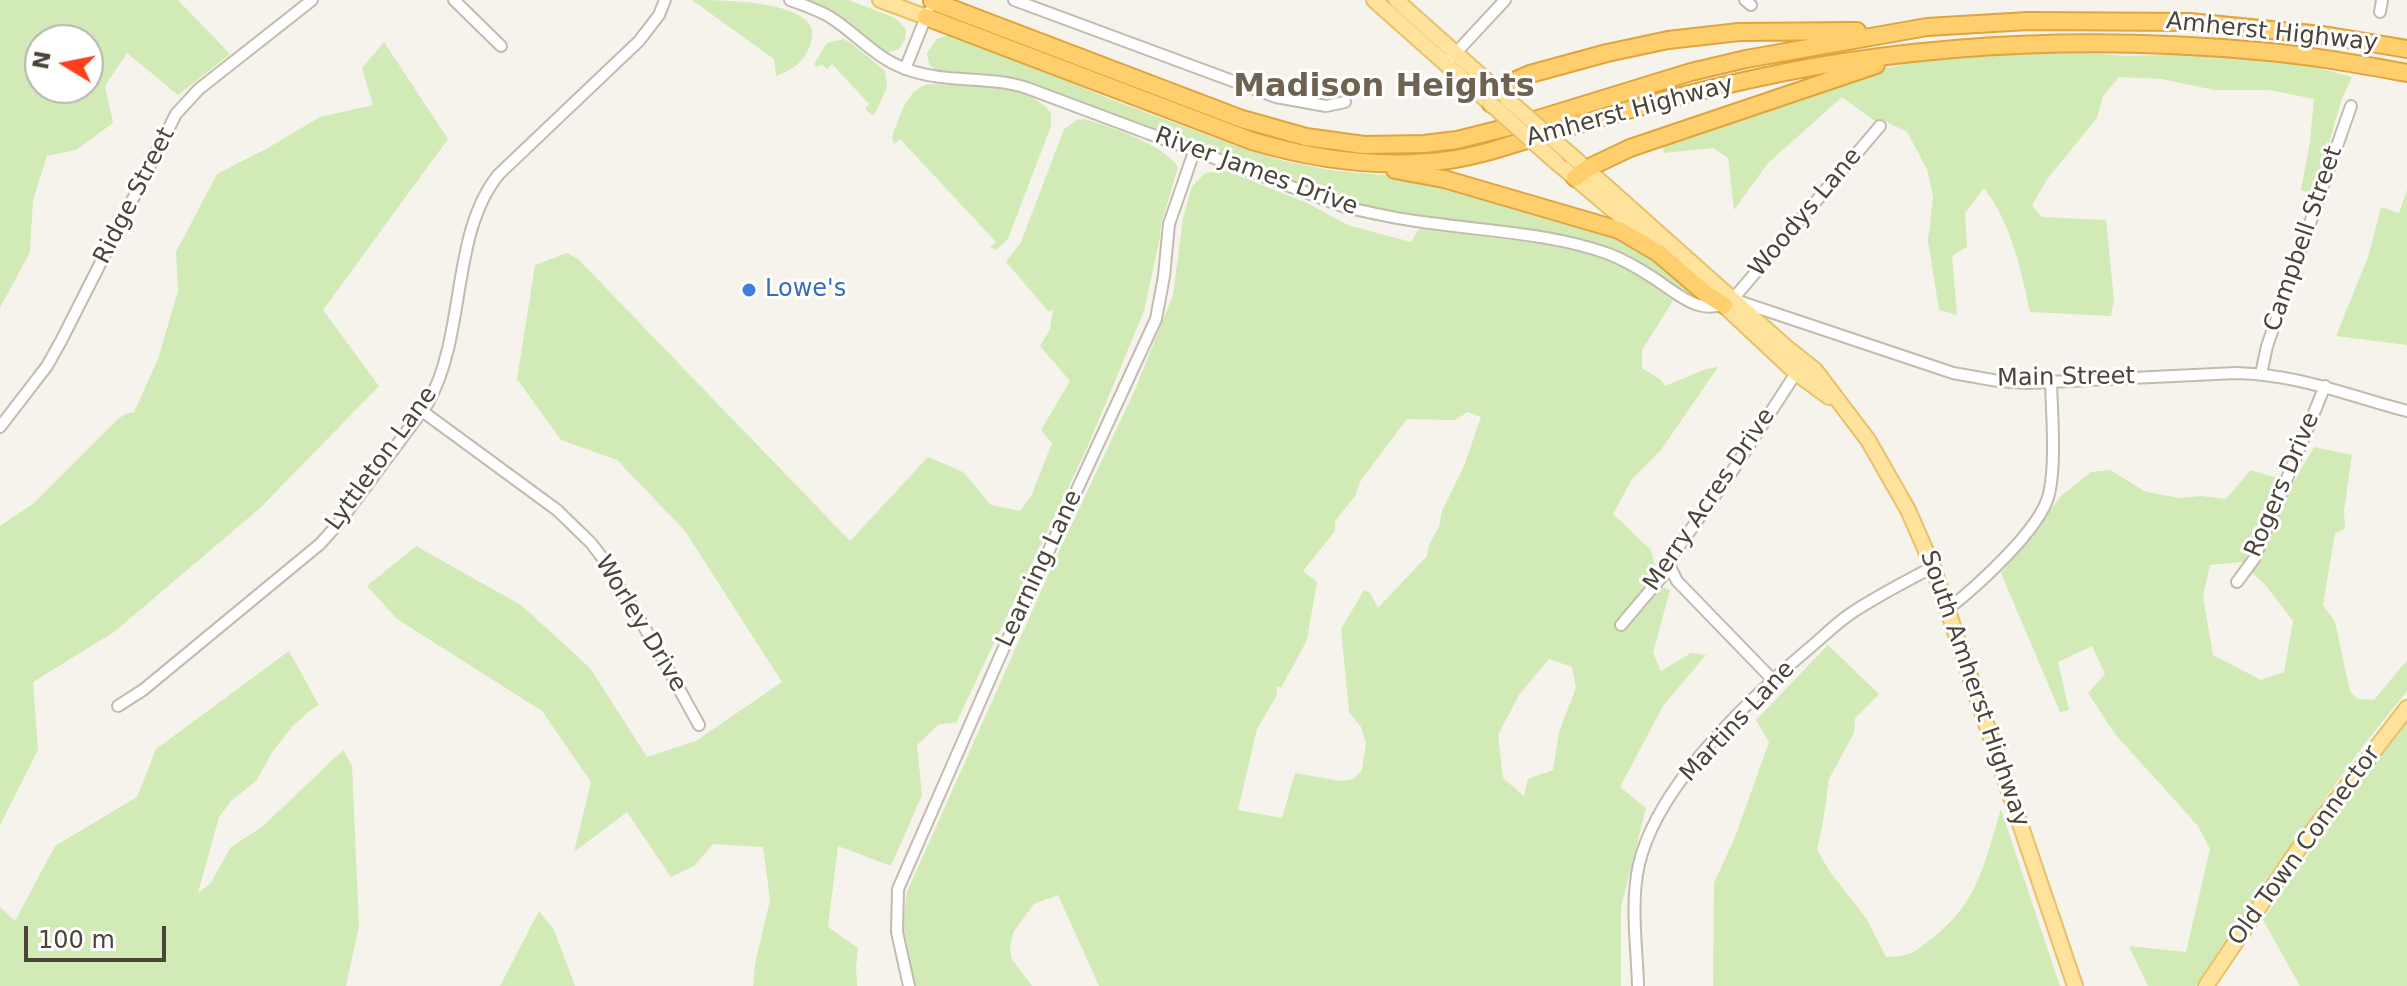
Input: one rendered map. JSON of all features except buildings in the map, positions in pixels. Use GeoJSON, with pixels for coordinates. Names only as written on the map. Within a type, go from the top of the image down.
{"type":"FeatureCollection","features":[{"type":"Feature","properties":{"kind":"highway","name":"Amherst Highway"},"geometry":{"type":"LineString","coordinates":[[930,5],[1242,119],[1306,137],[1338,143],[1378,145],[1424,144],[1469,137],[1525,123],[1636,87],[1746,59],[1927,27],[2028,21],[2190,22],[2323,35],[2407,49]]}},
{"type":"Feature","properties":{"kind":"highway","name":"Amherst Highway"},"geometry":{"type":"LineString","coordinates":[[930,5],[1252,141],[1284,151],[1346,162],[1417,163],[1451,159],[1498,149],[1733,82],[1863,59],[1948,50],[2057,44],[2201,47],[2296,55],[2407,73]]}},
{"type":"Feature","properties":{"kind":"highway"},"geometry":{"type":"LineString","coordinates":[[1499,98],[1507,84],[1530,74],[1668,40],[1739,32],[1927,27]]}},
{"type":"Feature","properties":{"kind":"highway"},"geometry":{"type":"LineString","coordinates":[[1581,174],[1630,148],[1874,66],[1948,50]]}},
{"type":"Feature","properties":{"kind":"highway"},"geometry":{"type":"LineString","coordinates":[[1346,162],[1444,179],[1619,230],[1658,253],[1706,294],[1728,302]]}},
{"type":"Feature","properties":{"kind":"main road","name":"Amherst Highway"},"geometry":{"type":"LineString","coordinates":[[880,0],[930,5]]}},
{"type":"Feature","properties":{"kind":"main road","name":"South Amherst Highway"},"geometry":{"type":"LineString","coordinates":[[1374,0],[1572,156],[1581,174]]}},
{"type":"Feature","properties":{"kind":"main road","name":"South Amherst Highway"},"geometry":{"type":"LineString","coordinates":[[1396,0],[1451,58]]}},
{"type":"Feature","properties":{"kind":"main road","name":"South Amherst Highway"},"geometry":{"type":"LineString","coordinates":[[1499,98],[1556,162],[1581,174],[1728,302],[1815,370],[1868,440],[1891,477],[1933,567],[2075,986]]}},
{"type":"Feature","properties":{"kind":"main road","name":"South Amherst Highway"},"geometry":{"type":"LineString","coordinates":[[1728,302],[1796,373],[1842,407]]}},
{"type":"Feature","properties":{"kind":"main road","name":"Old Town Connector"},"geometry":{"type":"LineString","coordinates":[[2206,986],[2297,851],[2407,708]]}},
{"type":"Feature","properties":{"kind":"street"},"geometry":{"type":"LineString","coordinates":[[454,0],[501,46]]}},
{"type":"Feature","properties":{"kind":"street","name":"Lyttleton Lane"},"geometry":{"type":"LineString","coordinates":[[118,706],[143,690],[320,544],[338,524],[431,397],[450,342],[473,222],[490,184],[639,41],[659,15],[665,0]]}},
{"type":"Feature","properties":{"kind":"street","name":"River James Drive"},"geometry":{"type":"LineString","coordinates":[[790,0],[831,18],[869,49],[905,69],[951,80],[1010,82],[1345,207],[1587,247],[1627,262],[1691,304],[1699,306],[1728,302]]}},
{"type":"Feature","properties":{"kind":"street"},"geometry":{"type":"LineString","coordinates":[[1014,0],[1276,97],[1326,106],[1345,102]]}},
{"type":"Feature","properties":{"kind":"street"},"geometry":{"type":"LineString","coordinates":[[1451,58],[1505,0]]}},
{"type":"Feature","properties":{"kind":"street"},"geometry":{"type":"LineString","coordinates":[[2380,12],[2382,0]]}},
{"type":"Feature","properties":{"kind":"street","name":"Ridge Street"},"geometry":{"type":"LineString","coordinates":[[0,427],[47,366],[176,114],[199,89],[308,1]]}},
{"type":"Feature","properties":{"kind":"street"},"geometry":{"type":"LineString","coordinates":[[905,69],[930,5]]}},
{"type":"Feature","properties":{"kind":"street","name":"Campbell Street"},"geometry":{"type":"LineString","coordinates":[[2261,374],[2267,346],[2351,106]]}},
{"type":"Feature","properties":{"kind":"street","name":"Woodys Lane"},"geometry":{"type":"LineString","coordinates":[[1728,302],[1880,126]]}},
{"type":"Feature","properties":{"kind":"street","name":"Learning Lane"},"geometry":{"type":"LineString","coordinates":[[909,986],[897,932],[898,889],[983,693],[1156,319],[1163,287],[1169,224],[1194,152]]}},
{"type":"Feature","properties":{"kind":"street","name":"Main Street"},"geometry":{"type":"LineString","coordinates":[[1728,302],[1953,373],[1998,381],[2051,383],[2261,374],[2325,386],[2407,411]]}},
{"type":"Feature","properties":{"kind":"street","name":"Merry Acres Drive"},"geometry":{"type":"LineString","coordinates":[[1621,625],[1670,567],[1672,556],[1796,373]]}},
{"type":"Feature","properties":{"kind":"street"},"geometry":{"type":"LineString","coordinates":[[1948,609],[2015,545],[2045,506],[2051,483],[2051,383]]}},
{"type":"Feature","properties":{"kind":"street","name":"Rogers Drive"},"geometry":{"type":"LineString","coordinates":[[2237,582],[2254,559],[2325,386]]}},
{"type":"Feature","properties":{"kind":"street","name":"Worley Drive"},"geometry":{"type":"LineString","coordinates":[[422,411],[557,510],[591,543],[656,647],[699,725]]}},
{"type":"Feature","properties":{"kind":"street"},"geometry":{"type":"LineString","coordinates":[[1670,567],[1677,581],[1773,680]]}},
{"type":"Feature","properties":{"kind":"street","name":"Martins Lane"},"geometry":{"type":"LineString","coordinates":[[1638,986],[1635,885],[1638,866],[1651,830],[1674,790],[1718,736],[1773,680],[1852,612],[1933,567]]}},
{"type":"Feature","properties":{"kind":"green space"},"geometry":{"type":"Polygon","coordinates":[[[0,0],[178,0],[230,54],[178,95],[127,53],[105,86],[113,123],[76,150],[47,156],[33,200],[30,252],[0,308],[0,0]]]}},
{"type":"Feature","properties":{"kind":"green space"},"geometry":{"type":"Polygon","coordinates":[[[692,0],[746,2],[788,10],[803,18],[811,28],[809,49],[798,64],[776,76],[774,59],[692,0]]]}},
{"type":"Feature","properties":{"kind":"green space"},"geometry":{"type":"Polygon","coordinates":[[[810,0],[848,0],[893,17],[906,30],[905,40],[899,49],[882,51],[838,14],[810,0]]]}},
{"type":"Feature","properties":{"kind":"green space"},"geometry":{"type":"Polygon","coordinates":[[[948,35],[1018,60],[1110,99],[1284,161],[1330,170],[1423,179],[1579,221],[1640,246],[1698,294],[1695,298],[1689,298],[1621,254],[1353,205],[1015,78],[937,72],[929,64],[927,53],[937,39],[948,35]]]}},
{"type":"Feature","properties":{"kind":"green space"},"geometry":{"type":"Polygon","coordinates":[[[843,39],[885,71],[887,87],[875,114],[865,109],[869,104],[832,64],[827,69],[822,64],[817,67],[814,64],[827,43],[843,39]]]}},
{"type":"Feature","properties":{"kind":"green space"},"geometry":{"type":"Polygon","coordinates":[[[384,42],[448,139],[323,310],[379,386],[259,509],[114,632],[33,682],[38,750],[0,825],[0,526],[34,503],[118,419],[134,412],[158,359],[178,291],[176,252],[217,174],[320,117],[373,105],[362,68],[384,42]]]}},
{"type":"Feature","properties":{"kind":"green space"},"geometry":{"type":"Polygon","coordinates":[[[2059,50],[2124,56],[2208,54],[2301,63],[2352,77],[2341,101],[2314,196],[2301,190],[2314,99],[2270,90],[2214,90],[2161,79],[2119,77],[2103,96],[2097,118],[2048,178],[2032,205],[2042,217],[2106,220],[2114,300],[2111,316],[2030,312],[2008,232],[1984,188],[1965,213],[1967,247],[1952,256],[1957,315],[1939,310],[1928,241],[1933,197],[1927,169],[1907,132],[1881,119],[1876,122],[1842,97],[1768,163],[1734,210],[1728,158],[1713,148],[1664,153],[1663,146],[1775,109],[1876,70],[1926,60],[2059,50]]]}},
{"type":"Feature","properties":{"kind":"green space"},"geometry":{"type":"Polygon","coordinates":[[[928,84],[1013,91],[1029,96],[1051,114],[1051,126],[1008,239],[996,250],[990,247],[996,242],[900,139],[894,144],[892,137],[904,106],[914,92],[928,84]]]}},
{"type":"Feature","properties":{"kind":"green space"},"geometry":{"type":"Polygon","coordinates":[[[1084,119],[1150,145],[1163,152],[1178,168],[1161,224],[1144,311],[1087,448],[956,723],[939,724],[917,745],[922,795],[891,866],[838,846],[828,927],[858,948],[857,986],[753,986],[770,900],[763,847],[713,844],[694,866],[671,877],[627,812],[574,852],[591,782],[542,711],[397,619],[367,586],[416,546],[521,605],[590,668],[647,757],[696,741],[782,682],[685,531],[617,460],[561,440],[517,379],[535,265],[567,253],[578,259],[850,541],[928,457],[963,472],[991,505],[1020,511],[1031,496],[1052,443],[1041,430],[1070,381],[1040,346],[1050,329],[1053,309],[1049,312],[1006,262],[1021,242],[1064,129],[1084,119]]]}},
{"type":"Feature","properties":{"kind":"green space"},"geometry":{"type":"Polygon","coordinates":[[[1227,171],[1307,203],[1348,225],[1411,242],[1419,229],[1540,243],[1603,258],[1635,272],[1673,301],[1642,350],[1642,368],[1665,386],[1718,367],[1661,450],[1632,479],[1613,514],[1651,550],[1660,586],[1670,590],[1653,653],[1661,671],[1691,653],[1706,655],[1663,706],[1620,787],[1646,808],[1621,907],[1621,986],[1099,986],[1058,895],[1034,904],[1014,931],[1010,945],[1011,958],[1032,986],[915,986],[905,939],[907,892],[1053,564],[1134,392],[1173,295],[1183,218],[1192,186],[1205,173],[1227,171]],[[1468,412],[1455,420],[1407,419],[1361,480],[1355,496],[1335,521],[1335,531],[1303,571],[1317,582],[1307,640],[1281,688],[1276,686],[1277,695],[1257,729],[1238,810],[1282,818],[1295,773],[1340,781],[1354,779],[1362,770],[1366,743],[1361,727],[1349,712],[1341,629],[1364,590],[1370,593],[1378,608],[1427,556],[1481,417],[1468,412]],[[1549,659],[1519,695],[1498,735],[1503,778],[1524,796],[1528,779],[1553,770],[1559,732],[1576,688],[1572,667],[1549,659]]]}},
{"type":"Feature","properties":{"kind":"green space"},"geometry":{"type":"Polygon","coordinates":[[[2407,190],[2407,345],[2336,336],[2368,257],[2381,207],[2399,213],[2407,190]]]}},
{"type":"Feature","properties":{"kind":"green space"},"geometry":{"type":"Polygon","coordinates":[[[2314,447],[2352,455],[2344,510],[2345,529],[2335,533],[2323,605],[2335,622],[2350,691],[2357,699],[2374,700],[2407,660],[2407,691],[2269,876],[2196,986],[2148,986],[2129,946],[2186,952],[2210,849],[2198,826],[2115,734],[2088,693],[2105,674],[2092,646],[2058,662],[2069,710],[2060,712],[2001,573],[2061,496],[2091,472],[2110,470],[2146,492],[2180,498],[2201,496],[2226,499],[2251,470],[2293,483],[2314,447]],[[2241,562],[2210,565],[2203,597],[2213,655],[2261,680],[2284,672],[2293,621],[2267,587],[2241,562]]]}},
{"type":"Feature","properties":{"kind":"green space"},"geometry":{"type":"Polygon","coordinates":[[[1828,645],[1879,694],[1855,718],[1854,733],[1829,779],[1817,850],[1866,918],[1886,957],[1903,956],[1918,949],[1962,908],[1979,878],[2001,809],[2060,986],[1713,986],[1714,883],[1735,837],[1769,742],[1756,720],[1828,645]]]}},
{"type":"Feature","properties":{"kind":"green space"},"geometry":{"type":"Polygon","coordinates":[[[289,651],[319,705],[292,727],[273,751],[256,781],[231,801],[219,817],[198,893],[210,884],[231,847],[262,827],[343,750],[352,766],[359,926],[346,986],[0,986],[0,907],[15,921],[55,846],[137,797],[156,749],[289,651]]]}},
{"type":"Feature","properties":{"kind":"green space"},"geometry":{"type":"Polygon","coordinates":[[[2407,722],[2407,986],[2300,986],[2263,920],[2356,785],[2407,722]]]}},
{"type":"Feature","properties":{"kind":"green space"},"geometry":{"type":"Polygon","coordinates":[[[539,911],[554,930],[575,986],[500,986],[539,911]]]}},
{"type":"Feature","properties":{"kind":"place","name":"Lowe's"},"geometry":{"type":"Point","coordinates":[749,290]}},
{"type":"Feature","properties":{"kind":"district","name":"Madison Heights"},"geometry":{"type":"Point","coordinates":[1384,88]}}]}
